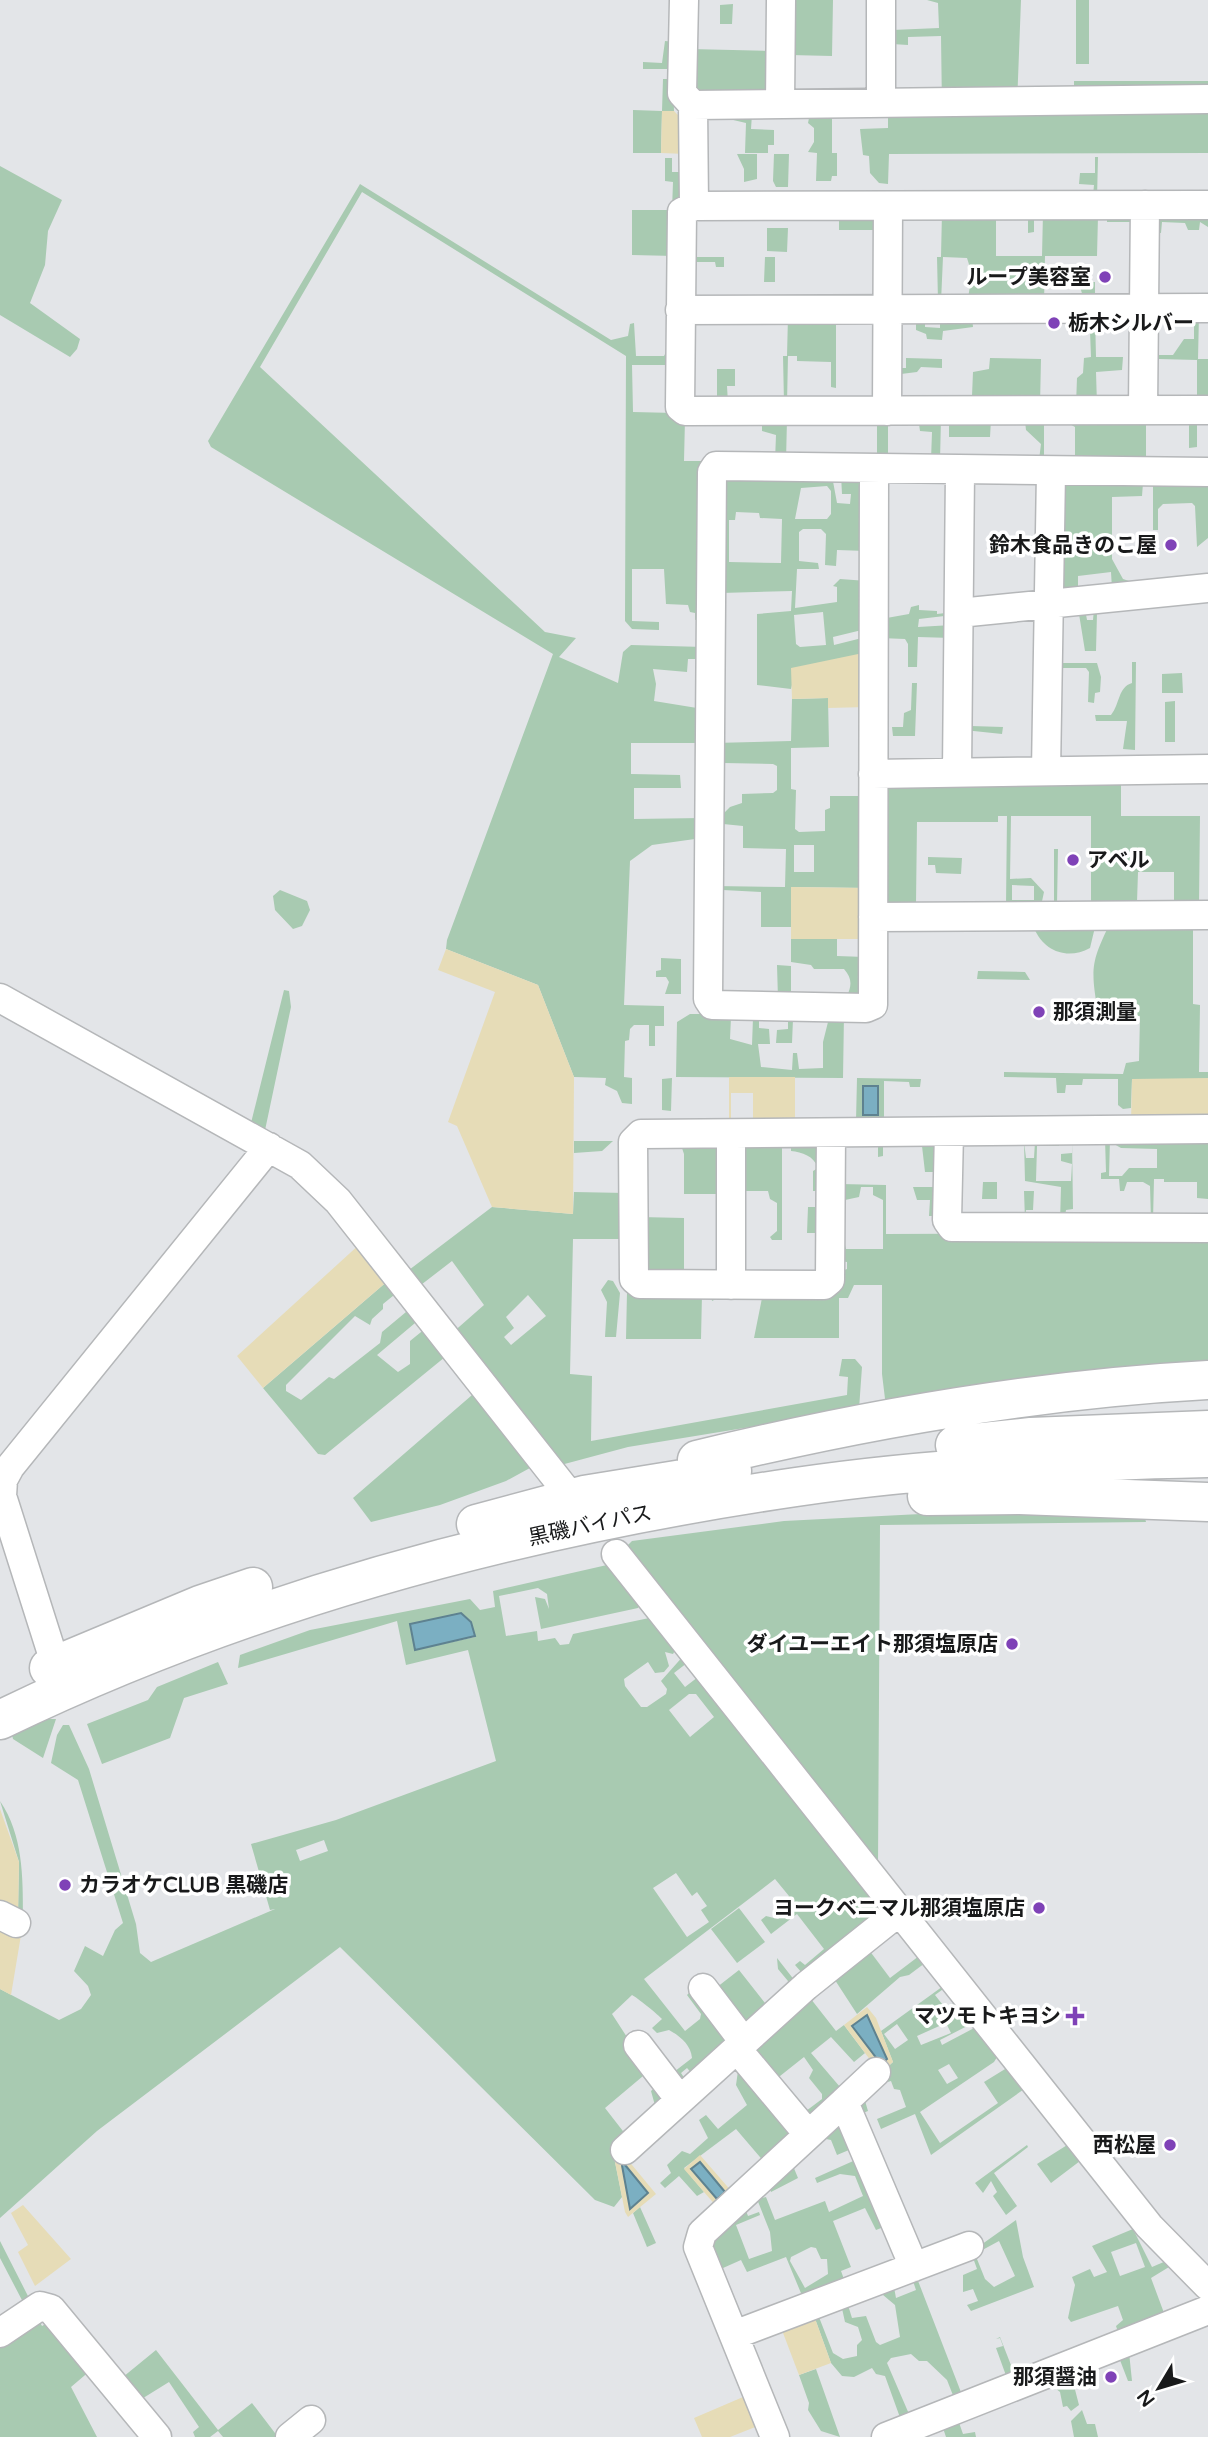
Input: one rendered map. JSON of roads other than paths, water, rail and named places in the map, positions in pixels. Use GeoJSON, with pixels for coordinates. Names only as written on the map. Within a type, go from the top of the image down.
{"type":"FeatureCollection","features":[{"type":"Feature","properties":{"kind":"highway"},"geometry":{"type":"LineString","coordinates":[[578,1496],[663,1468],[813,1435],[1031,1398],[1208,1380]]}},
{"type":"Feature","properties":{"kind":"highway","name":"黒磯バイパス"},"geometry":{"type":"LineString","coordinates":[[0,1720],[59,1677],[200,1605],[275,1580],[578,1496],[851,1455],[1031,1437],[1208,1430]]}},
{"type":"Feature","properties":{"kind":"highway","name":"黒磯バイパス"},"geometry":{"type":"LineString","coordinates":[[0,1692],[59,1677],[299,1601],[516,1540],[638,1515],[799,1486],[912,1474],[1028,1464],[1208,1458]]}},
{"type":"Feature","properties":{"kind":"highway"},"geometry":{"type":"LineString","coordinates":[[638,1515],[884,1497],[1020,1495],[1208,1502]]}},
{"type":"Feature","properties":{"kind":"street"},"geometry":{"type":"LineString","coordinates":[[684,0],[682,93],[694,105],[694,206]]}},
{"type":"Feature","properties":{"kind":"street"},"geometry":{"type":"LineString","coordinates":[[780,103],[781,0]]}},
{"type":"Feature","properties":{"kind":"street"},"geometry":{"type":"LineString","coordinates":[[881,0],[881,103]]}},
{"type":"Feature","properties":{"kind":"street"},"geometry":{"type":"LineString","coordinates":[[694,105],[1208,99]]}},
{"type":"Feature","properties":{"kind":"street"},"geometry":{"type":"LineString","coordinates":[[1143,410],[1144,205]]}},
{"type":"Feature","properties":{"kind":"street"},"geometry":{"type":"LineString","coordinates":[[1208,205],[694,206],[682,212],[680,310],[680,407],[685,411],[1208,410]]}},
{"type":"Feature","properties":{"kind":"street"},"geometry":{"type":"LineString","coordinates":[[887,411],[888,206]]}},
{"type":"Feature","properties":{"kind":"street"},"geometry":{"type":"LineString","coordinates":[[680,310],[1208,308]]}},
{"type":"Feature","properties":{"kind":"street"},"geometry":{"type":"LineString","coordinates":[[874,470],[873,1005],[866,1008],[712,1005],[708,999],[712,472],[716,466],[1208,472]]}},
{"type":"Feature","properties":{"kind":"street"},"geometry":{"type":"LineString","coordinates":[[957,772],[960,471]]}},
{"type":"Feature","properties":{"kind":"street"},"geometry":{"type":"LineString","coordinates":[[1046,771],[1051,472]]}},
{"type":"Feature","properties":{"kind":"street"},"geometry":{"type":"LineString","coordinates":[[960,613],[1208,588]]}},
{"type":"Feature","properties":{"kind":"street"},"geometry":{"type":"LineString","coordinates":[[873,774],[1208,769]]}},
{"type":"Feature","properties":{"kind":"street"},"geometry":{"type":"LineString","coordinates":[[873,917],[1208,915]]}},
{"type":"Feature","properties":{"kind":"street"},"geometry":{"type":"LineString","coordinates":[[0,998],[300,1165],[338,1201],[578,1496]]}},
{"type":"Feature","properties":{"kind":"street"},"geometry":{"type":"LineString","coordinates":[[831,1133],[830,1280],[824,1284],[731,1285],[640,1284],[634,1279],[633,1142],[641,1134],[1208,1129]]}},
{"type":"Feature","properties":{"kind":"street"},"geometry":{"type":"LineString","coordinates":[[948,1132],[947,1220],[952,1227],[1208,1228]]}},
{"type":"Feature","properties":{"kind":"street"},"geometry":{"type":"LineString","coordinates":[[731,1134],[731,1285]]}},
{"type":"Feature","properties":{"kind":"street"},"geometry":{"type":"LineString","coordinates":[[59,1677],[2,1496],[3,1480],[10,1467],[269,1147]]}},
{"type":"Feature","properties":{"kind":"street"},"geometry":{"type":"LineString","coordinates":[[616,1554],[1149,2226],[1208,2286]]}},
{"type":"Feature","properties":{"kind":"street"},"geometry":{"type":"LineString","coordinates":[[625,2150],[806,1986],[900,1911]]}},
{"type":"Feature","properties":{"kind":"street"},"geometry":{"type":"LineString","coordinates":[[703,1988],[740,2046],[808,2134]]}},
{"type":"Feature","properties":{"kind":"street"},"geometry":{"type":"LineString","coordinates":[[638,2045],[680,2100]]}},
{"type":"Feature","properties":{"kind":"street"},"geometry":{"type":"LineString","coordinates":[[775,2437],[698,2247],[702,2233],[876,2073]]}},
{"type":"Feature","properties":{"kind":"street"},"geometry":{"type":"LineString","coordinates":[[844,2102],[914,2267]]}},
{"type":"Feature","properties":{"kind":"street"},"geometry":{"type":"LineString","coordinates":[[734,2335],[969,2246]]}},
{"type":"Feature","properties":{"kind":"street"},"geometry":{"type":"LineString","coordinates":[[0,2333],[40,2306],[51,2309],[157,2437]]}},
{"type":"Feature","properties":{"kind":"street"},"geometry":{"type":"LineString","coordinates":[[886,2437],[1208,2310]]}},
{"type":"Feature","properties":{"kind":"water"},"geometry":{"type":"Polygon","coordinates":[[[863,1086],[878,1086],[878,1115],[863,1115],[863,1086]]]}},
{"type":"Feature","properties":{"kind":"water"},"geometry":{"type":"Polygon","coordinates":[[[461,1613],[471,1622],[475,1636],[415,1650],[410,1624],[461,1613]]]}},
{"type":"Feature","properties":{"kind":"water"},"geometry":{"type":"Polygon","coordinates":[[[867,2015],[887,2059],[881,2064],[852,2026],[867,2015]]]}},
{"type":"Feature","properties":{"kind":"water"},"geometry":{"type":"Polygon","coordinates":[[[621,2160],[648,2193],[630,2209],[621,2160]]]}},
{"type":"Feature","properties":{"kind":"water"},"geometry":{"type":"Polygon","coordinates":[[[700,2162],[725,2192],[717,2199],[691,2169],[700,2162]]]}},
{"type":"Feature","properties":{"kind":"place","name":"ループ美容室"},"geometry":{"type":"Point","coordinates":[1105,277]}},
{"type":"Feature","properties":{"kind":"place","name":"栃木シルバー"},"geometry":{"type":"Point","coordinates":[1054,323]}},
{"type":"Feature","properties":{"kind":"place","name":"鈴木食品きのこ屋"},"geometry":{"type":"Point","coordinates":[1171,545]}},
{"type":"Feature","properties":{"kind":"place","name":"アベル"},"geometry":{"type":"Point","coordinates":[1073,860]}},
{"type":"Feature","properties":{"kind":"place","name":"那須測量"},"geometry":{"type":"Point","coordinates":[1039,1012]}},
{"type":"Feature","properties":{"kind":"place","name":"ダイユーエイト那須塩原店"},"geometry":{"type":"Point","coordinates":[1012,1644]}},
{"type":"Feature","properties":{"kind":"place","name":"カラオケCLUB 黒磯店"},"geometry":{"type":"Point","coordinates":[65,1885]}},
{"type":"Feature","properties":{"kind":"place","name":"ヨークベニマル那須塩原店"},"geometry":{"type":"Point","coordinates":[1039,1908]}},
{"type":"Feature","properties":{"kind":"place","name":"マツモトキヨシ"},"geometry":{"type":"Point","coordinates":[1075,2016]}},
{"type":"Feature","properties":{"kind":"place","name":"西松屋"},"geometry":{"type":"Point","coordinates":[1170,2145]}},
{"type":"Feature","properties":{"kind":"place","name":"那須醤油"},"geometry":{"type":"Point","coordinates":[1111,2377]}}]}
